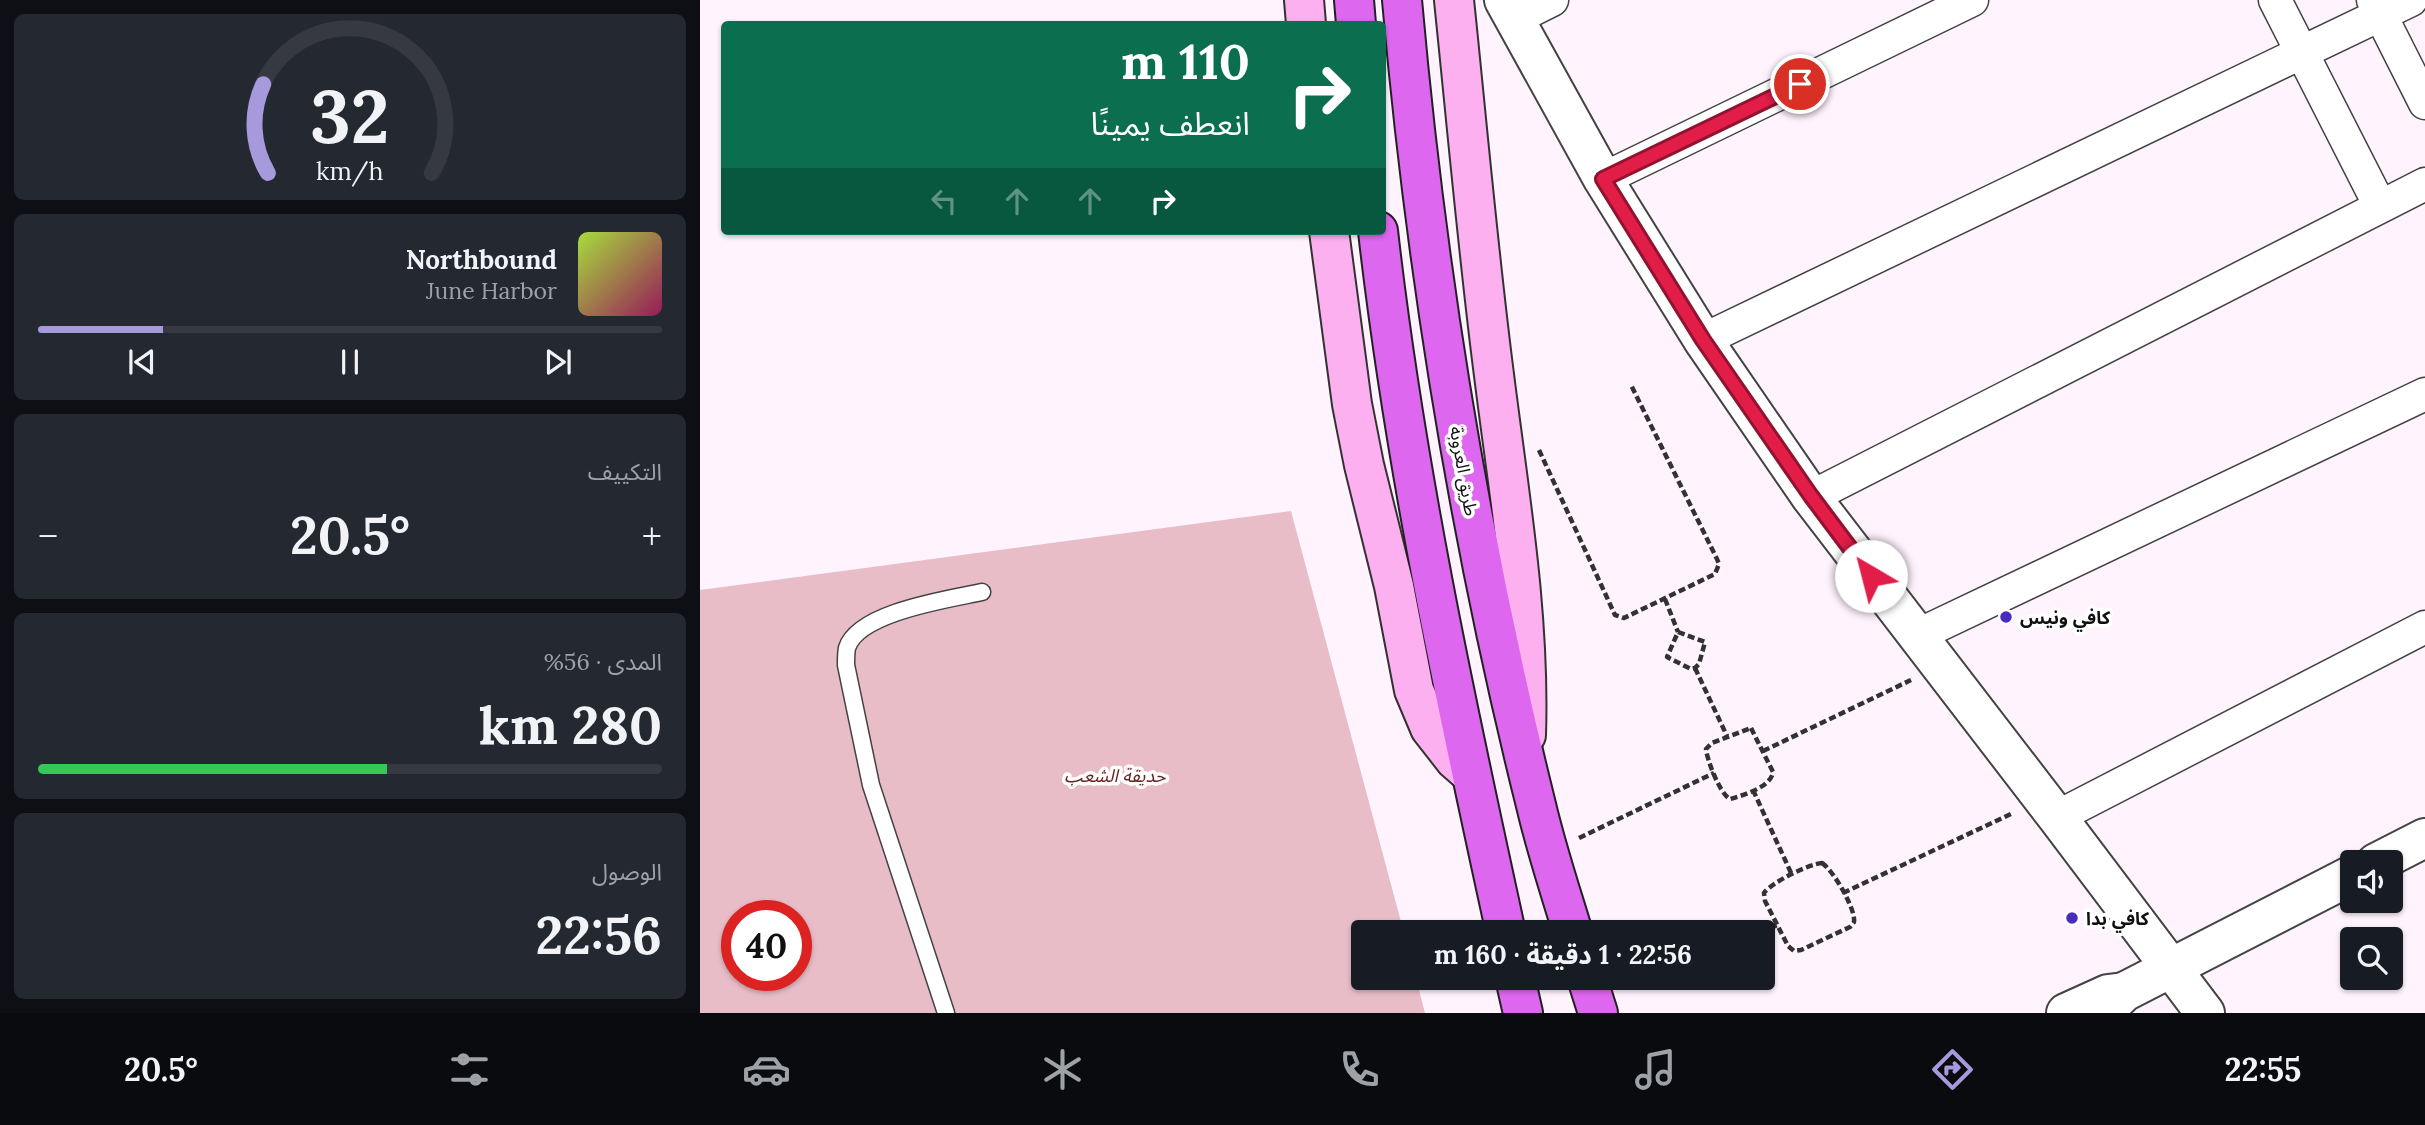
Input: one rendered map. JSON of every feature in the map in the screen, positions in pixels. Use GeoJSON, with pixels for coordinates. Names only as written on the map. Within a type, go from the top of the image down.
{"type":"FeatureCollection","features":[{"type":"Feature","properties":{"kind":"highway"},"geometry":{"type":"LineString","coordinates":[[1354,0],[1356,21]]}},
{"type":"Feature","properties":{"kind":"highway","name":"طريق العروبة"},"geometry":{"type":"LineString","coordinates":[[1402,0],[1419,166],[1452,403],[1478,548],[1536,808],[1569,920]]}},
{"type":"Feature","properties":{"kind":"highway"},"geometry":{"type":"LineString","coordinates":[[1379,235],[1405,424],[1430,572],[1503,920]]}},
{"type":"Feature","properties":{"kind":"highway"},"geometry":{"type":"LineString","coordinates":[[1518,990],[1523,1013]]}},
{"type":"Feature","properties":{"kind":"highway"},"geometry":{"type":"LineString","coordinates":[[1591,990],[1598,1013]]}},
{"type":"Feature","properties":{"kind":"main road"},"geometry":{"type":"LineString","coordinates":[[1304,0],[1307,21]]}},
{"type":"Feature","properties":{"kind":"main road"},"geometry":{"type":"LineString","coordinates":[[1454,0],[1486,309],[1522,600],[1527,681],[1525,762]]}},
{"type":"Feature","properties":{"kind":"main road"},"geometry":{"type":"LineString","coordinates":[[1330,235],[1352,404],[1399,607],[1414,690],[1430,728],[1455,760],[1471,774]]}},
{"type":"Feature","properties":{"kind":"street"},"geometry":{"type":"LineString","coordinates":[[1552,0],[1509,9],[1603,179],[1703,340],[1811,496],[2204,1013]]}},
{"type":"Feature","properties":{"kind":"street"},"geometry":{"type":"LineString","coordinates":[[1603,179],[1972,0]]}},
{"type":"Feature","properties":{"kind":"street"},"geometry":{"type":"LineString","coordinates":[[2275,0],[2380,206]]}},
{"type":"Feature","properties":{"kind":"street"},"geometry":{"type":"LineString","coordinates":[[1703,340],[2301,53],[2377,7],[2411,0]]}},
{"type":"Feature","properties":{"kind":"street"},"geometry":{"type":"LineString","coordinates":[[2377,7],[2425,103]]}},
{"type":"Feature","properties":{"kind":"street"},"geometry":{"type":"LineString","coordinates":[[1811,496],[2425,184]]}},
{"type":"Feature","properties":{"kind":"street"},"geometry":{"type":"LineString","coordinates":[[1916,636],[2425,394]]}},
{"type":"Feature","properties":{"kind":"street"},"geometry":{"type":"LineString","coordinates":[[2050,808],[2425,627]]}},
{"type":"Feature","properties":{"kind":"street"},"geometry":{"type":"LineString","coordinates":[[2401,850],[2425,838]]}},
{"type":"Feature","properties":{"kind":"street"},"geometry":{"type":"LineString","coordinates":[[2066,1013],[2108,994],[2113,1003],[2170,968],[2340,881]]}},
{"type":"Feature","properties":{"kind":"lane"},"geometry":{"type":"LineString","coordinates":[[946,1013],[871,785],[846,655],[847,646],[859,631],[897,611],[982,592]]}},
{"type":"Feature","properties":{"kind":"path"},"geometry":{"type":"LineString","coordinates":[[1538,447],[1615,615],[1624,618],[1711,577],[1718,570],[1719,564],[1631,385]]}},
{"type":"Feature","properties":{"kind":"path"},"geometry":{"type":"LineString","coordinates":[[1665,599],[1678,632],[1667,657],[1691,669],[1695,668]]}},
{"type":"Feature","properties":{"kind":"path"},"geometry":{"type":"LineString","coordinates":[[1678,632],[1704,642],[1702,655],[1695,668]]}},
{"type":"Feature","properties":{"kind":"path"},"geometry":{"type":"LineString","coordinates":[[1763,751],[1940,667]]}},
{"type":"Feature","properties":{"kind":"path"},"geometry":{"type":"LineString","coordinates":[[1695,668],[1727,736]]}},
{"type":"Feature","properties":{"kind":"path"},"geometry":{"type":"LineString","coordinates":[[1751,728],[1773,772],[1767,784],[1730,799],[1725,796],[1714,773],[1706,748],[1727,736],[1751,728]]}},
{"type":"Feature","properties":{"kind":"path"},"geometry":{"type":"LineString","coordinates":[[1579,838],[1714,773]]}},
{"type":"Feature","properties":{"kind":"path"},"geometry":{"type":"LineString","coordinates":[[1752,790],[1793,875]]}},
{"type":"Feature","properties":{"kind":"path"},"geometry":{"type":"LineString","coordinates":[[1843,893],[2050,808]]}},
{"type":"Feature","properties":{"kind":"path"},"geometry":{"type":"LineString","coordinates":[[1822,863],[1829,869],[1843,893],[1855,917],[1850,927],[1794,951],[1788,946],[1777,925],[1765,901],[1764,892],[1770,886],[1822,863]]}},
{"type":"Feature","properties":{"kind":"green space","name":"حديقة الشعب"},"geometry":{"type":"Polygon","coordinates":[[[1291,511],[1401,920],[1351,920],[1351,990],[1419,990],[1425,1013],[700,1013],[700,590],[1291,511]]]}},
{"type":"Feature","properties":{"kind":"place","name":"كافي ونيس"},"geometry":{"type":"Point","coordinates":[2006,617]}},
{"type":"Feature","properties":{"kind":"place","name":"كافي بدا"},"geometry":{"type":"Point","coordinates":[2072,918]}},
{"type":"Feature","properties":{"kind":"route"},"geometry":{"type":"LineString","coordinates":[[1800,84],[1603,179],[1703,340],[1811,496],[1871,576]]}}]}
